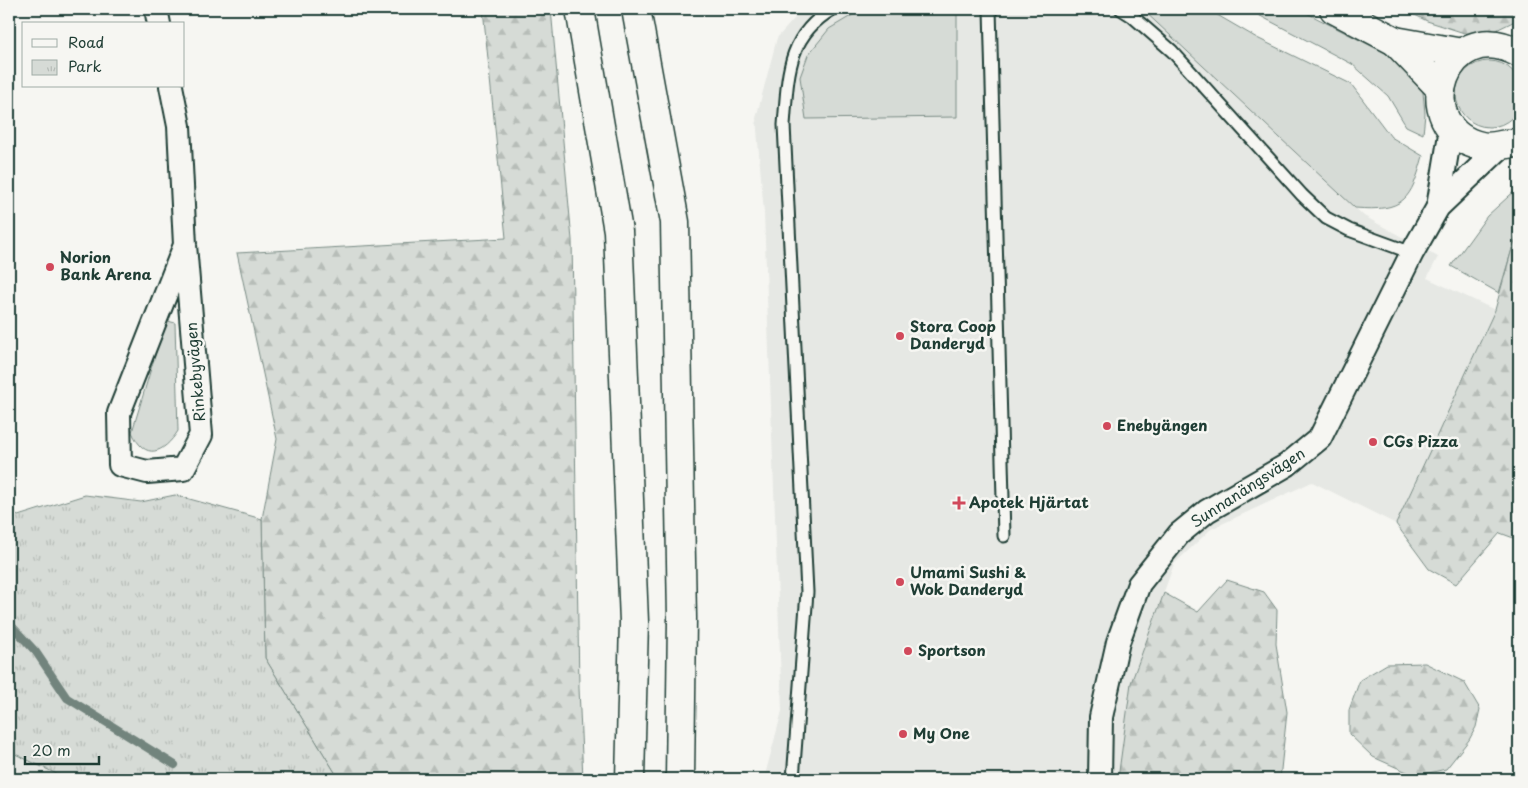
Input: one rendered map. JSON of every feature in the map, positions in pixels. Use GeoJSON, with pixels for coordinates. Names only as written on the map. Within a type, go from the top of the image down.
{"type":"FeatureCollection","features":[{"type":"Feature","properties":{"kind":"main road"},"geometry":{"type":"LineString","coordinates":[[580,9],[618,231],[634,622],[630,779]]}},
{"type":"Feature","properties":{"kind":"main road"},"geometry":{"type":"LineString","coordinates":[[636,9],[675,222],[682,618],[680,779]]}},
{"type":"Feature","properties":{"kind":"main road"},"geometry":{"type":"LineString","coordinates":[[1334,9],[1395,40],[1462,53]]}},
{"type":"Feature","properties":{"kind":"main road"},"geometry":{"type":"LineString","coordinates":[[1395,40],[1440,88]]}},
{"type":"Feature","properties":{"kind":"main road"},"geometry":{"type":"LineString","coordinates":[[1514,142],[1480,146],[1465,139],[1451,128],[1442,112],[1440,88],[1446,70],[1462,53],[1490,44],[1515,47]]}},
{"type":"Feature","properties":{"kind":"street"},"geometry":{"type":"LineString","coordinates":[[156,9],[159,22]]}},
{"type":"Feature","properties":{"kind":"street","name":"Rinkebyvägen"},"geometry":{"type":"LineString","coordinates":[[171,88],[179,126],[185,245],[201,435],[182,470],[147,472],[120,465],[109,442],[185,245]]}},
{"type":"Feature","properties":{"kind":"street","name":"Sunnanängsvägen"},"geometry":{"type":"LineString","coordinates":[[1438,207],[1451,128]]}},
{"type":"Feature","properties":{"kind":"street","name":"Sunnanängsvägen"},"geometry":{"type":"LineString","coordinates":[[1100,779],[1101,717],[1118,642],[1139,584],[1179,534],[1207,511],[1288,465],[1320,438],[1412,253],[1438,207],[1514,142]]}},
{"type":"Feature","properties":{"kind":"lane"},"geometry":{"type":"LineString","coordinates":[[793,779],[806,592],[784,125],[788,75],[798,41],[833,9]]}},
{"type":"Feature","properties":{"kind":"lane"},"geometry":{"type":"LineString","coordinates":[[990,9],[1004,536]]}},
{"type":"Feature","properties":{"kind":"lane"},"geometry":{"type":"LineString","coordinates":[[1121,9],[1132,16],[1172,52],[1302,195],[1326,218],[1349,230],[1412,253]]}},
{"type":"Feature","properties":{"kind":"shaded area","name":"Enebyängen"},"geometry":{"type":"Polygon","coordinates":[[[803,9],[1142,9],[1364,216],[1438,257],[1427,278],[1495,310],[1396,524],[1312,482],[1211,529],[1174,564],[1131,683],[1118,779],[764,779],[782,711],[764,213],[756,118],[777,38],[803,9]]]}},
{"type":"Feature","properties":{"kind":"shaded area"},"geometry":{"type":"Polygon","coordinates":[[[9,751],[67,779],[9,779],[9,751]]]}},
{"type":"Feature","properties":{"kind":"green space"},"geometry":{"type":"Polygon","coordinates":[[[483,9],[551,9],[572,240],[579,688],[583,779],[339,779],[265,658],[262,519],[277,439],[237,253],[506,238],[483,9]]]}},
{"type":"Feature","properties":{"kind":"green space"},"geometry":{"type":"Polygon","coordinates":[[[1142,9],[1207,9],[1257,38],[1351,84],[1391,137],[1423,156],[1419,171],[1409,193],[1395,205],[1385,208],[1355,208],[1142,9]]]}},
{"type":"Feature","properties":{"kind":"green space"},"geometry":{"type":"Polygon","coordinates":[[[1247,9],[1299,9],[1387,54],[1405,68],[1423,92],[1425,114],[1423,134],[1406,126],[1388,96],[1352,64],[1247,9]]]}},
{"type":"Feature","properties":{"kind":"green space"},"geometry":{"type":"Polygon","coordinates":[[[1403,9],[1519,9],[1519,19],[1480,38],[1427,21],[1403,9]]]}},
{"type":"Feature","properties":{"kind":"green space"},"geometry":{"type":"Polygon","coordinates":[[[957,10],[957,117],[806,119],[800,77],[808,55],[829,29],[856,13],[957,10]]]}},
{"type":"Feature","properties":{"kind":"green space"},"geometry":{"type":"Polygon","coordinates":[[[1483,61],[1495,61],[1507,66],[1517,76],[1522,88],[1520,107],[1507,122],[1495,127],[1483,127],[1471,122],[1461,112],[1456,100],[1456,88],[1461,76],[1471,66],[1483,61]]]}},
{"type":"Feature","properties":{"kind":"green space"},"geometry":{"type":"Polygon","coordinates":[[[1519,187],[1519,230],[1499,293],[1451,266],[1487,216],[1519,187]]]}},
{"type":"Feature","properties":{"kind":"green space"},"geometry":{"type":"Polygon","coordinates":[[[1519,230],[1519,540],[1500,533],[1456,584],[1429,569],[1396,524],[1495,310],[1519,230]]]}},
{"type":"Feature","properties":{"kind":"green space"},"geometry":{"type":"Polygon","coordinates":[[[168,321],[175,323],[178,431],[167,445],[155,451],[149,451],[143,448],[132,432],[162,332],[168,321]]]}},
{"type":"Feature","properties":{"kind":"green space"},"geometry":{"type":"Polygon","coordinates":[[[85,495],[141,502],[175,495],[262,519],[265,658],[339,779],[67,779],[9,751],[9,510],[18,516],[85,495]]]}},
{"type":"Feature","properties":{"kind":"green space"},"geometry":{"type":"Polygon","coordinates":[[[1227,580],[1264,592],[1277,610],[1276,644],[1287,712],[1280,779],[1118,779],[1131,683],[1164,593],[1198,612],[1227,580]]]}},
{"type":"Feature","properties":{"kind":"green space"},"geometry":{"type":"Polygon","coordinates":[[[1425,663],[1464,682],[1480,709],[1476,727],[1469,740],[1446,769],[1416,776],[1373,757],[1349,734],[1349,710],[1360,680],[1387,664],[1425,663]]]}},
{"type":"Feature","properties":{"kind":"waterway"},"geometry":{"type":"LineString","coordinates":[[9,623],[36,652],[67,698],[175,765]]}},
{"type":"Feature","properties":{"kind":"railway"},"geometry":{"type":"LineString","coordinates":[[9,776],[15,779]]}},
{"type":"Feature","properties":{"kind":"place","name":"Norion Bank Arena"},"geometry":{"type":"Point","coordinates":[50,267]}},
{"type":"Feature","properties":{"kind":"place","name":"Stora Coop Danderyd"},"geometry":{"type":"Point","coordinates":[900,336]}},
{"type":"Feature","properties":{"kind":"place","name":"Enebyängen"},"geometry":{"type":"Point","coordinates":[1107,426]}},
{"type":"Feature","properties":{"kind":"place","name":"CGs Pizza"},"geometry":{"type":"Point","coordinates":[1373,442]}},
{"type":"Feature","properties":{"kind":"place","name":"Apotek Hjärtat"},"geometry":{"type":"Point","coordinates":[959,503]}},
{"type":"Feature","properties":{"kind":"place","name":"Umami Sushi & Wok Danderyd"},"geometry":{"type":"Point","coordinates":[900,582]}},
{"type":"Feature","properties":{"kind":"place","name":"Sportson"},"geometry":{"type":"Point","coordinates":[908,651]}},
{"type":"Feature","properties":{"kind":"place","name":"My One"},"geometry":{"type":"Point","coordinates":[903,734]}}]}
